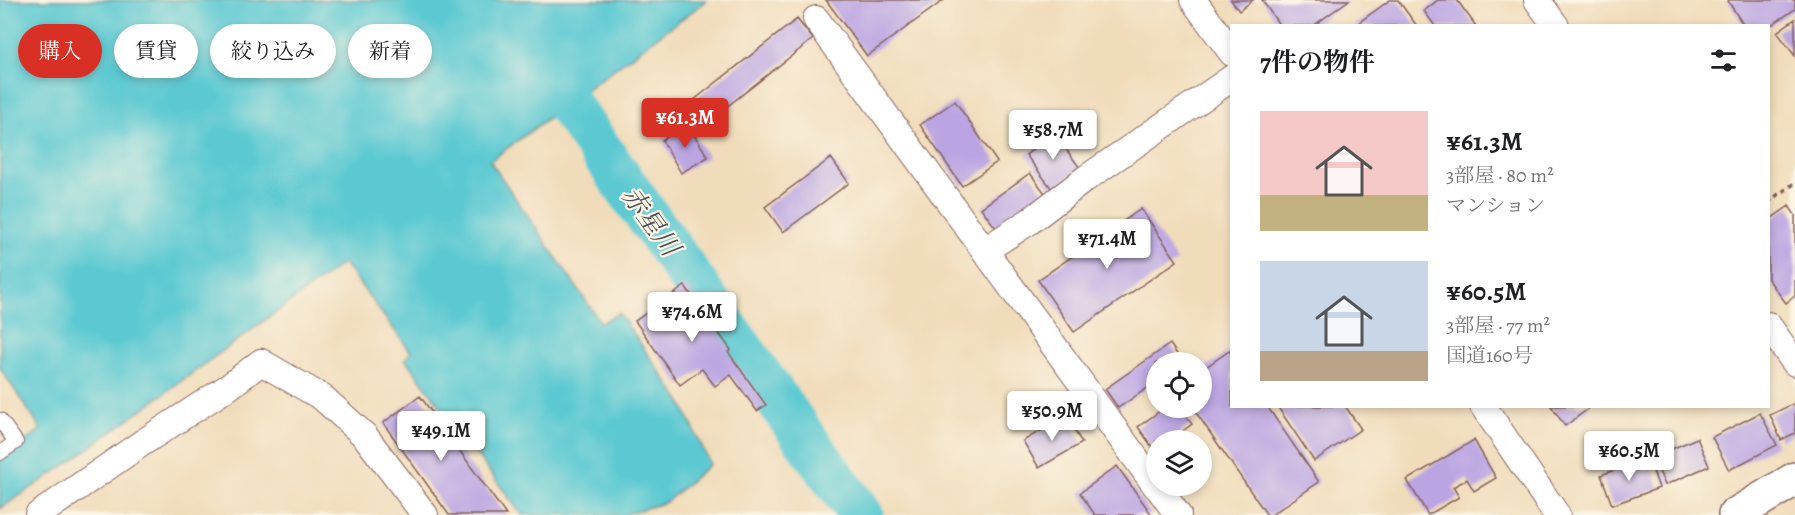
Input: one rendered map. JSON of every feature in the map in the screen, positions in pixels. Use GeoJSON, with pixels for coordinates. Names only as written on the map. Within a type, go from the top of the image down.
{"type":"FeatureCollection","features":[{"type":"Feature","properties":{"kind":"highway"},"geometry":{"type":"LineString","coordinates":[[1735,515],[1795,479]]}},
{"type":"Feature","properties":{"kind":"street"},"geometry":{"type":"LineString","coordinates":[[1193,0],[1230,50]]}},
{"type":"Feature","properties":{"kind":"street"},"geometry":{"type":"LineString","coordinates":[[1537,0],[1555,24]]}},
{"type":"Feature","properties":{"kind":"street"},"geometry":{"type":"LineString","coordinates":[[816,19],[1146,471]]}},
{"type":"Feature","properties":{"kind":"street"},"geometry":{"type":"LineString","coordinates":[[985,250],[1030,221],[1085,179],[1230,79]]}},
{"type":"Feature","properties":{"kind":"street"},"geometry":{"type":"LineString","coordinates":[[1770,328],[1795,363]]}},
{"type":"Feature","properties":{"kind":"street"},"geometry":{"type":"LineString","coordinates":[[38,515],[230,386],[261,362],[323,398],[365,436],[425,515]]}},
{"type":"Feature","properties":{"kind":"street"},"geometry":{"type":"LineString","coordinates":[[1484,408],[1557,515]]}},
{"type":"Feature","properties":{"kind":"street"},"geometry":{"type":"LineString","coordinates":[[1164,496],[1178,515]]}},
{"type":"Feature","properties":{"kind":"lane"},"geometry":{"type":"LineString","coordinates":[[0,420],[16,442],[0,453]]}},
{"type":"Feature","properties":{"kind":"path"},"geometry":{"type":"LineString","coordinates":[[1770,201],[1795,183]]}},
{"type":"Feature","properties":{"kind":"water"},"geometry":{"type":"Polygon","coordinates":[[[0,0],[707,0],[490,161],[601,323],[619,313],[681,402],[710,464],[666,502],[623,515],[522,515],[405,359],[411,352],[344,263],[74,459],[0,509],[0,460],[41,429],[0,368],[0,0]]]}},
{"type":"Feature","properties":{"kind":"building"},"geometry":{"type":"Polygon","coordinates":[[[826,0],[944,0],[867,56],[826,0]]]}},
{"type":"Feature","properties":{"kind":"building"},"geometry":{"type":"Polygon","coordinates":[[[1231,0],[1253,0],[1239,11],[1231,0]]]}},
{"type":"Feature","properties":{"kind":"building"},"geometry":{"type":"Polygon","coordinates":[[[1262,0],[1349,0],[1316,24],[1279,24],[1262,0]]]}},
{"type":"Feature","properties":{"kind":"building"},"geometry":{"type":"Polygon","coordinates":[[[1390,0],[1398,0],[1416,24],[1357,24],[1390,0]]]}},
{"type":"Feature","properties":{"kind":"building"},"geometry":{"type":"Polygon","coordinates":[[[1438,0],[1457,0],[1475,24],[1434,24],[1424,11],[1438,0]]]}},
{"type":"Feature","properties":{"kind":"building"},"geometry":{"type":"Polygon","coordinates":[[[1795,0],[1795,9],[1770,26],[1770,24],[1743,24],[1728,1],[1795,0]]]}},
{"type":"Feature","properties":{"kind":"building"},"geometry":{"type":"Polygon","coordinates":[[[797,19],[813,39],[701,127],[685,107],[797,19]]]}},
{"type":"Feature","properties":{"kind":"building"},"geometry":{"type":"Polygon","coordinates":[[[1795,19],[1795,56],[1777,32],[1795,19]]]}},
{"type":"Feature","properties":{"kind":"building"},"geometry":{"type":"Polygon","coordinates":[[[955,101],[997,162],[962,186],[920,125],[955,101]]]}},
{"type":"Feature","properties":{"kind":"building"},"geometry":{"type":"Polygon","coordinates":[[[688,125],[708,157],[681,173],[662,140],[688,125]]]}},
{"type":"Feature","properties":{"kind":"building"},"geometry":{"type":"Polygon","coordinates":[[[1054,133],[1080,168],[1052,189],[1026,155],[1054,133]]]}},
{"type":"Feature","properties":{"kind":"building"},"geometry":{"type":"Polygon","coordinates":[[[831,158],[849,183],[783,232],[765,207],[831,158]]]}},
{"type":"Feature","properties":{"kind":"building"},"geometry":{"type":"Polygon","coordinates":[[[1030,173],[1047,196],[998,231],[981,208],[1030,173]]]}},
{"type":"Feature","properties":{"kind":"building"},"geometry":{"type":"Polygon","coordinates":[[[1789,206],[1795,215],[1795,296],[1786,303],[1770,282],[1770,220],[1789,206]]]}},
{"type":"Feature","properties":{"kind":"building"},"geometry":{"type":"Polygon","coordinates":[[[1141,209],[1177,261],[1074,332],[1038,280],[1141,209]]]}},
{"type":"Feature","properties":{"kind":"building"},"geometry":{"type":"Polygon","coordinates":[[[685,286],[731,350],[728,352],[766,405],[757,411],[731,375],[715,386],[702,369],[680,385],[635,321],[685,286]]]}},
{"type":"Feature","properties":{"kind":"building"},"geometry":{"type":"Polygon","coordinates":[[[1170,344],[1175,352],[1158,352],[1170,344]]]}},
{"type":"Feature","properties":{"kind":"building"},"geometry":{"type":"Polygon","coordinates":[[[1229,351],[1230,408],[1268,408],[1319,482],[1271,515],[1267,515],[1212,435],[1212,430],[1208,430],[1200,418],[1212,418],[1212,363],[1229,351]]]}},
{"type":"Feature","properties":{"kind":"building"},"geometry":{"type":"Polygon","coordinates":[[[1146,361],[1146,389],[1118,408],[1105,389],[1146,361]]]}},
{"type":"Feature","properties":{"kind":"building"},"geometry":{"type":"Polygon","coordinates":[[[420,396],[506,515],[449,515],[383,423],[420,396]]]}},
{"type":"Feature","properties":{"kind":"building"},"geometry":{"type":"Polygon","coordinates":[[[1795,403],[1795,433],[1781,440],[1770,415],[1795,403]]]}},
{"type":"Feature","properties":{"kind":"building"},"geometry":{"type":"Polygon","coordinates":[[[1278,408],[1346,408],[1361,429],[1314,461],[1278,408]]]}},
{"type":"Feature","properties":{"kind":"building"},"geometry":{"type":"Polygon","coordinates":[[[1552,408],[1589,408],[1565,426],[1552,408]]]}},
{"type":"Feature","properties":{"kind":"building"},"geometry":{"type":"Polygon","coordinates":[[[1760,413],[1777,445],[1729,470],[1712,437],[1760,413]]]}},
{"type":"Feature","properties":{"kind":"building"},"geometry":{"type":"Polygon","coordinates":[[[1066,416],[1082,443],[1039,468],[1023,441],[1066,416]]]}},
{"type":"Feature","properties":{"kind":"building"},"geometry":{"type":"Polygon","coordinates":[[[1150,418],[1188,418],[1192,424],[1184,430],[1146,430],[1146,438],[1138,427],[1150,418]]]}},
{"type":"Feature","properties":{"kind":"building"},"geometry":{"type":"Polygon","coordinates":[[[1697,438],[1709,466],[1665,485],[1653,457],[1697,438]]]}},
{"type":"Feature","properties":{"kind":"building"},"geometry":{"type":"Polygon","coordinates":[[[1474,440],[1496,478],[1474,491],[1467,479],[1453,487],[1459,497],[1428,515],[1407,480],[1474,440]]]}},
{"type":"Feature","properties":{"kind":"building"},"geometry":{"type":"Polygon","coordinates":[[[1642,460],[1645,471],[1652,468],[1659,488],[1612,505],[1601,475],[1642,460]]]}},
{"type":"Feature","properties":{"kind":"building"},"geometry":{"type":"Polygon","coordinates":[[[1117,466],[1152,515],[1095,515],[1080,493],[1117,466]]]}},
{"type":"Feature","properties":{"kind":"waterway","name":"赤星川"},"geometry":{"type":"LineString","coordinates":[[567,103],[861,515]]}}]}
